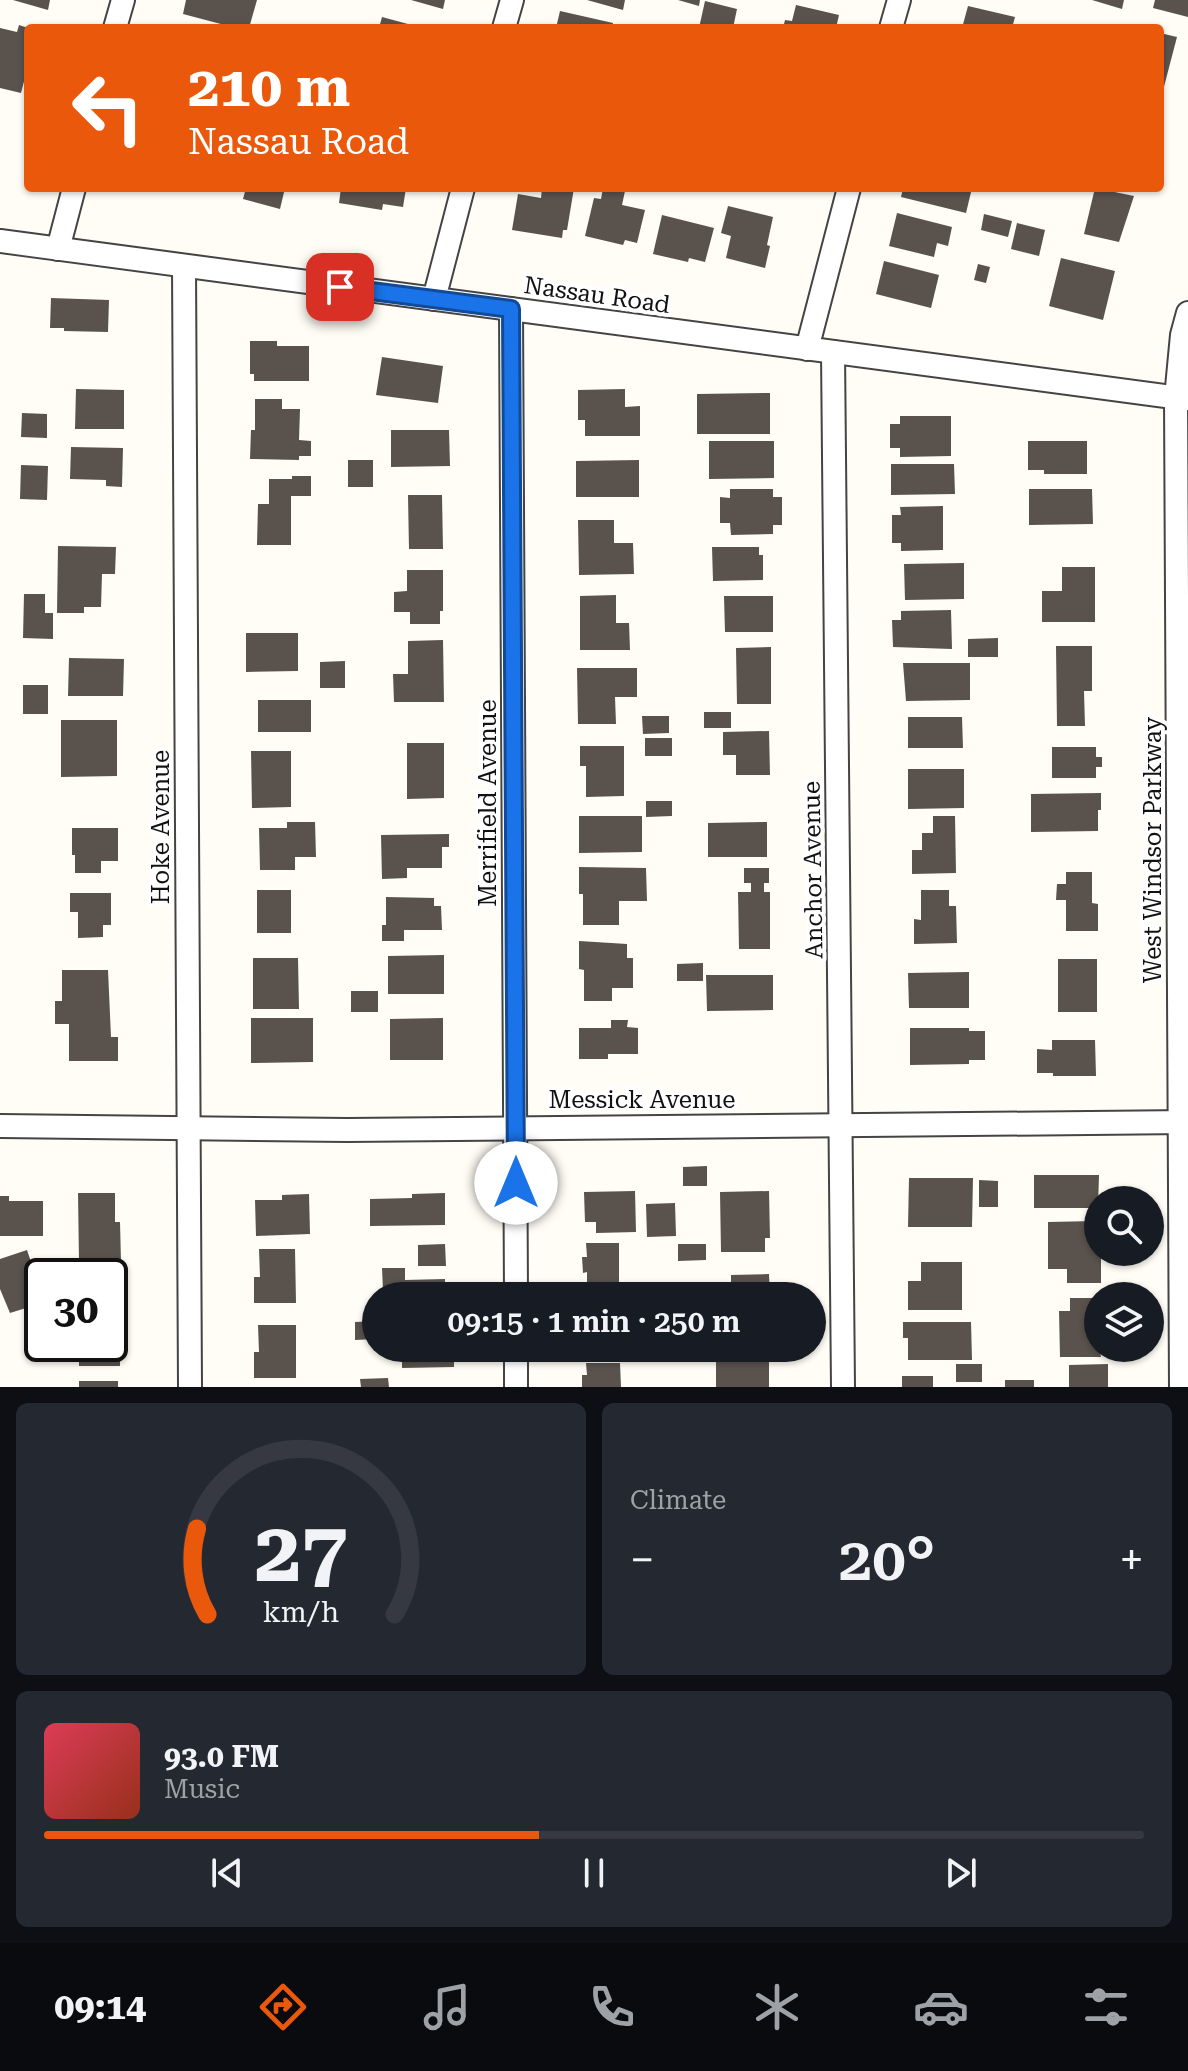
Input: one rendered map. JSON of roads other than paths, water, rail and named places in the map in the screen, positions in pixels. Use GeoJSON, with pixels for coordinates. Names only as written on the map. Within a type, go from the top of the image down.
{"type":"FeatureCollection","features":[{"type":"Feature","properties":{"kind":"street"},"geometry":{"type":"LineString","coordinates":[[116,24],[123,0]]}},
{"type":"Feature","properties":{"kind":"street"},"geometry":{"type":"LineString","coordinates":[[505,24],[512,0]]}},
{"type":"Feature","properties":{"kind":"street"},"geometry":{"type":"LineString","coordinates":[[892,24],[899,0]]}},
{"type":"Feature","properties":{"kind":"street"},"geometry":{"type":"LineString","coordinates":[[58,249],[73,192]]}},
{"type":"Feature","properties":{"kind":"street"},"geometry":{"type":"LineString","coordinates":[[434,299],[462,192]]}},
{"type":"Feature","properties":{"kind":"street"},"geometry":{"type":"LineString","coordinates":[[807,349],[848,192]]}},
{"type":"Feature","properties":{"kind":"street","name":"Nassau Road"},"geometry":{"type":"LineString","coordinates":[[0,241],[1182,399]]}},
{"type":"Feature","properties":{"kind":"street","name":"Hoke Avenue"},"geometry":{"type":"LineString","coordinates":[[184,266],[190,1387]]}},
{"type":"Feature","properties":{"kind":"street","name":"Merrifield Avenue"},"geometry":{"type":"LineString","coordinates":[[511,309],[516,1282]]}},
{"type":"Feature","properties":{"kind":"street","name":"West Windsor Parkway"},"geometry":{"type":"LineString","coordinates":[[1181,1387],[1184,1122],[1182,335],[1188,313]]}},
{"type":"Feature","properties":{"kind":"street","name":"Anchor Avenue"},"geometry":{"type":"LineString","coordinates":[[833,352],[843,1387]]}},
{"type":"Feature","properties":{"kind":"street","name":"Messick Avenue"},"geometry":{"type":"LineString","coordinates":[[0,1126],[347,1130],[1184,1122]]}},
{"type":"Feature","properties":{"kind":"street"},"geometry":{"type":"LineString","coordinates":[[516,1362],[516,1387]]}}]}
